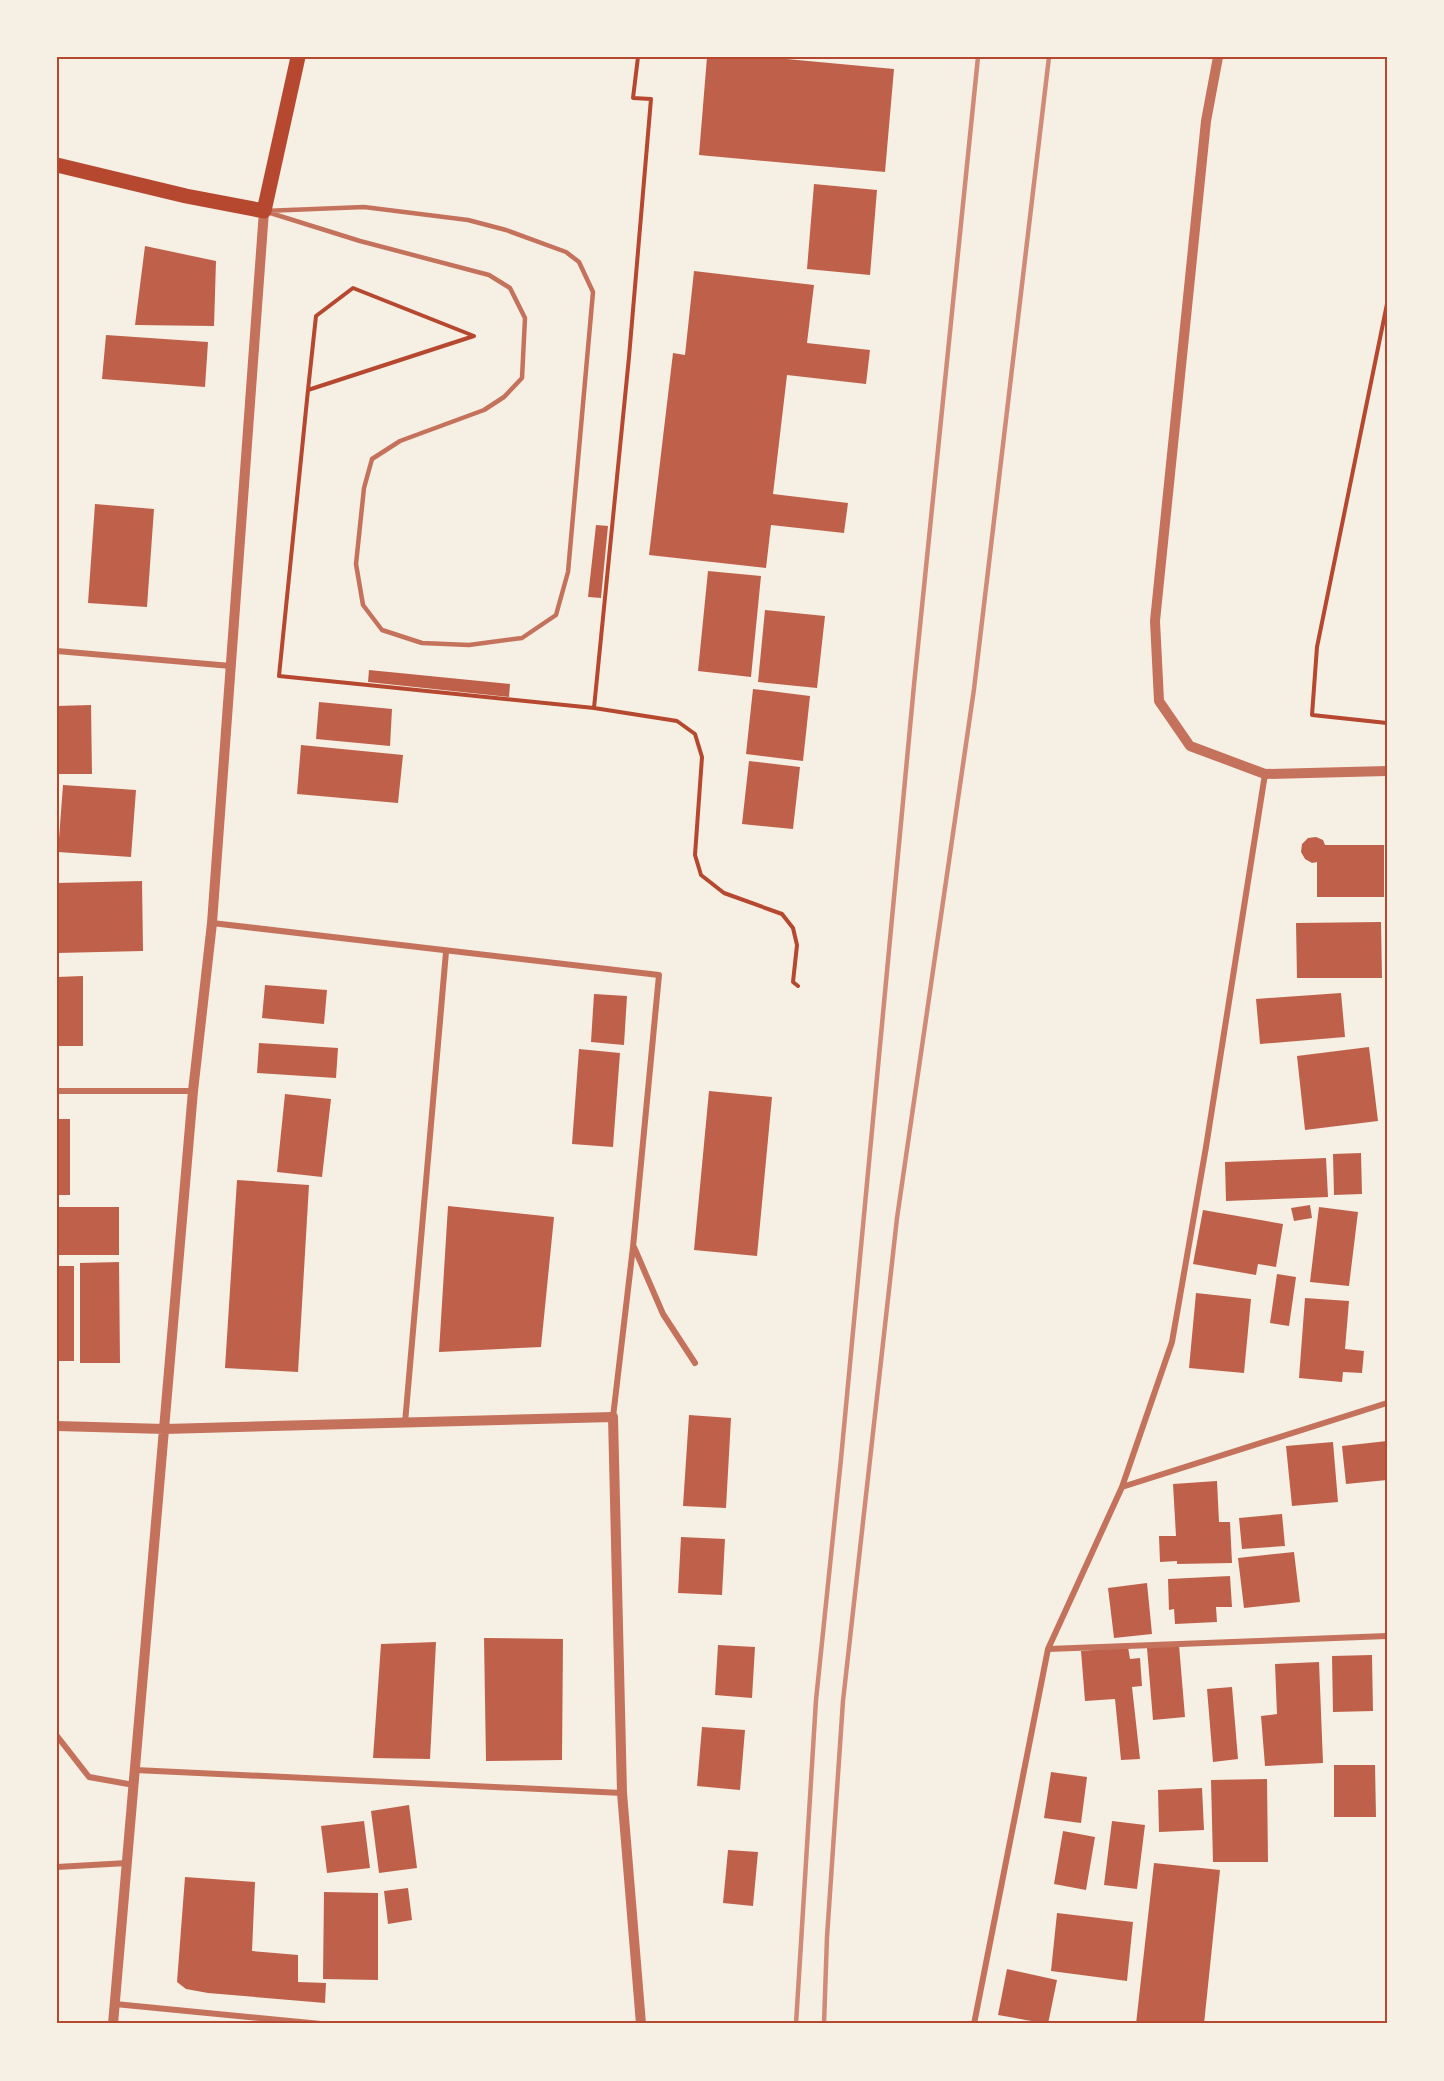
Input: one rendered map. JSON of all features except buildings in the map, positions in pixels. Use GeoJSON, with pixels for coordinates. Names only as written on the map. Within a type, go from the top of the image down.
{"type":"FeatureCollection","features":[{"type":"Feature","properties":{"kind":"main road"},"geometry":{"type":"LineString","coordinates":[[57,165],[186,196],[264,211],[298,57]]}},
{"type":"Feature","properties":{"kind":"street"},"geometry":{"type":"LineString","coordinates":[[1218,57],[1206,121],[1155,621],[1159,701],[1190,746],[1265,774],[1387,771]]}},
{"type":"Feature","properties":{"kind":"street"},"geometry":{"type":"LineString","coordinates":[[113,2024],[193,1091],[212,923],[264,211]]}},
{"type":"Feature","properties":{"kind":"street"},"geometry":{"type":"LineString","coordinates":[[57,651],[231,666]]}},
{"type":"Feature","properties":{"kind":"street"},"geometry":{"type":"LineString","coordinates":[[974,2024],[1048,1648],[1122,1487],[1172,1342],[1206,1147],[1265,774]]}},
{"type":"Feature","properties":{"kind":"street"},"geometry":{"type":"LineString","coordinates":[[212,923],[659,975],[633,1247],[613,1417],[622,1792],[641,2024]]}},
{"type":"Feature","properties":{"kind":"street"},"geometry":{"type":"LineString","coordinates":[[405,1423],[446,952]]}},
{"type":"Feature","properties":{"kind":"street"},"geometry":{"type":"LineString","coordinates":[[57,1091],[193,1091]]}},
{"type":"Feature","properties":{"kind":"street"},"geometry":{"type":"LineString","coordinates":[[633,1247],[663,1314],[695,1363]]}},
{"type":"Feature","properties":{"kind":"street"},"geometry":{"type":"LineString","coordinates":[[1122,1487],[1387,1403]]}},
{"type":"Feature","properties":{"kind":"street"},"geometry":{"type":"LineString","coordinates":[[57,1426],[165,1429],[613,1417]]}},
{"type":"Feature","properties":{"kind":"street"},"geometry":{"type":"LineString","coordinates":[[1048,1648],[1387,1636]]}},
{"type":"Feature","properties":{"kind":"street"},"geometry":{"type":"LineString","coordinates":[[57,1736],[89,1777],[134,1785]]}},
{"type":"Feature","properties":{"kind":"street"},"geometry":{"type":"LineString","coordinates":[[135,1770],[622,1792]]}},
{"type":"Feature","properties":{"kind":"street"},"geometry":{"type":"LineString","coordinates":[[57,1867],[127,1863]]}},
{"type":"Feature","properties":{"kind":"street"},"geometry":{"type":"LineString","coordinates":[[115,2004],[321,2024]]}},
{"type":"Feature","properties":{"kind":"lane"},"geometry":{"type":"LineString","coordinates":[[364,207],[468,220],[506,230],[566,252],[579,262],[593,292],[568,572],[556,615],[522,638],[469,645],[422,643],[382,630],[363,605],[356,564],[364,488],[372,459],[400,441],[484,410],[504,397],[522,378],[525,318],[510,288],[489,275],[360,241],[264,211],[364,207]]}},
{"type":"Feature","properties":{"kind":"path"},"geometry":{"type":"LineString","coordinates":[[594,708],[629,357],[651,99],[633,98],[638,57]]}},
{"type":"Feature","properties":{"kind":"path"},"geometry":{"type":"LineString","coordinates":[[308,390],[474,336],[353,288],[316,315],[308,390],[279,676],[594,708],[677,721],[695,734],[702,757],[695,855],[701,875],[724,893],[782,914],[794,928],[797,945],[793,982],[798,986]]}},
{"type":"Feature","properties":{"kind":"path"},"geometry":{"type":"LineString","coordinates":[[1387,306],[1317,647],[1312,715],[1387,723]]}},
{"type":"Feature","properties":{"kind":"railway"},"geometry":{"type":"LineString","coordinates":[[796,2024],[816,1700],[914,685],[978,57]]}},
{"type":"Feature","properties":{"kind":"railway"},"geometry":{"type":"LineString","coordinates":[[824,2024],[827,1937],[843,1701],[897,1218],[974,689],[1049,57]]}}]}
